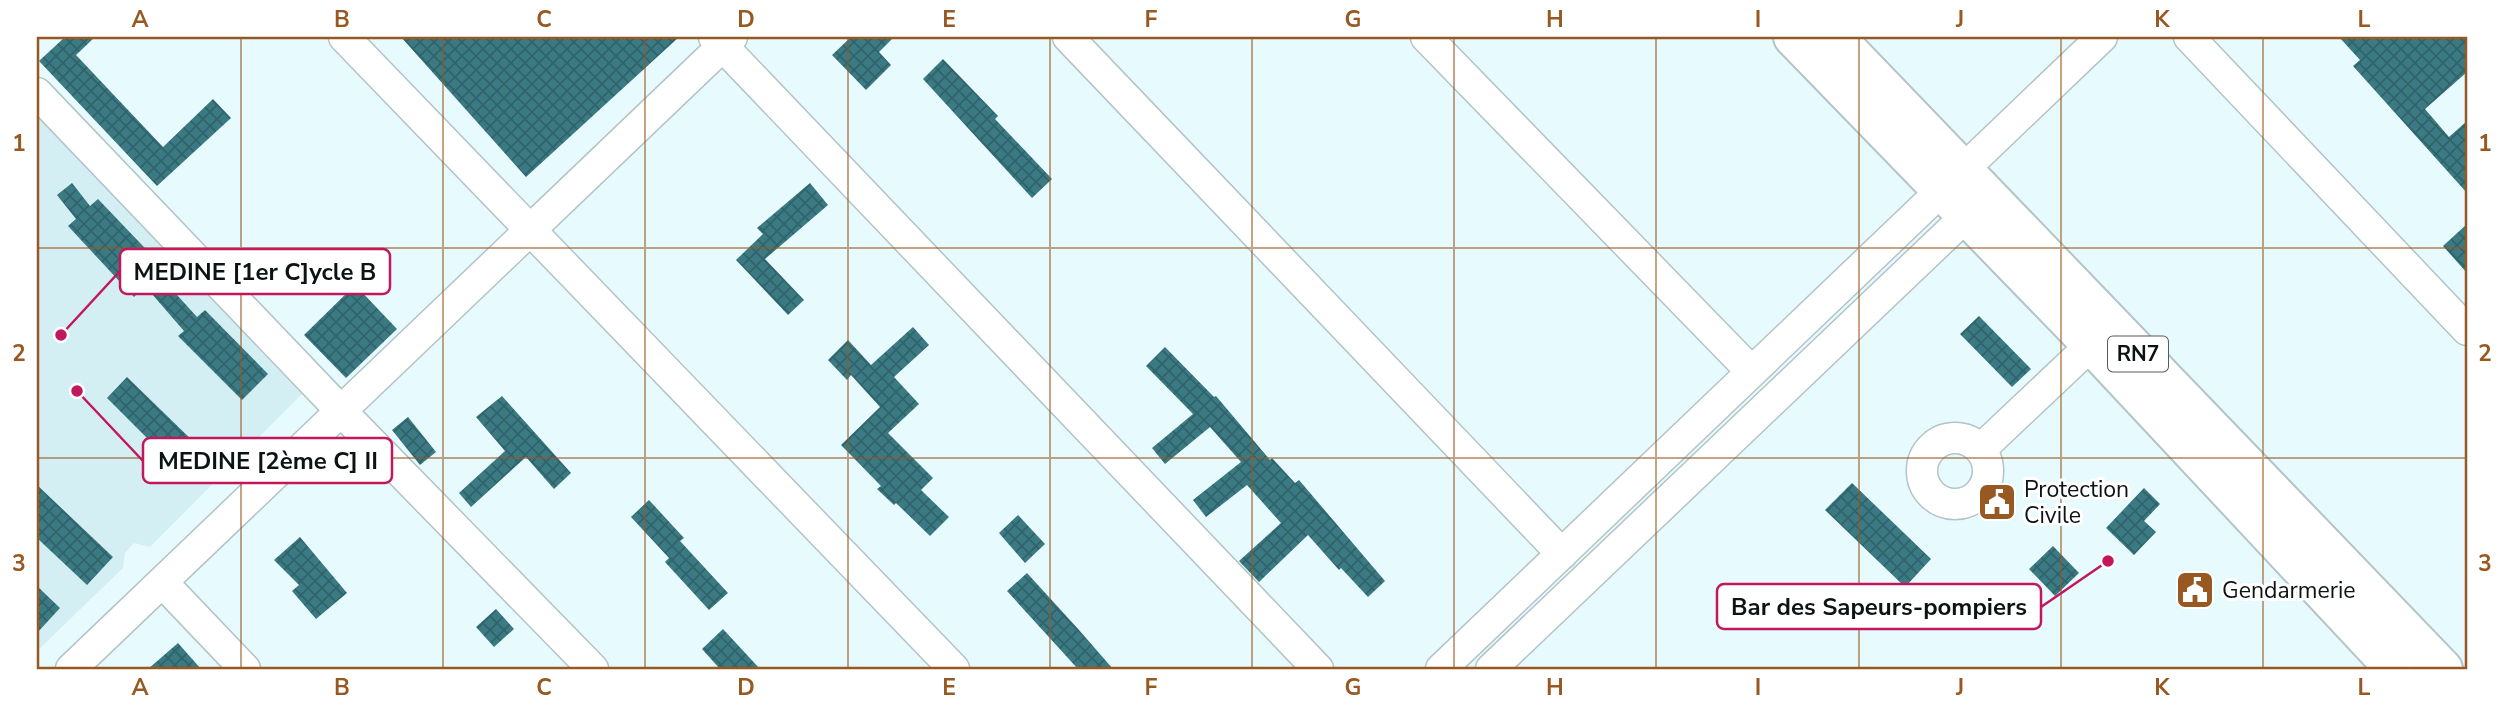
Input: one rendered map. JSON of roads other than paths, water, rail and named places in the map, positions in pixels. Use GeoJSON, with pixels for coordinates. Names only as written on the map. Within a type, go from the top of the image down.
{"type":"FeatureCollection","features":[{"type":"Feature","properties":{"kind":"highway","name":"RN7"},"geometry":{"type":"LineString","coordinates":[[1793,37],[1964,194],[2101,335],[2392,658],[2443,669]]}},
{"type":"Feature","properties":{"kind":"highway","name":"RN7"},"geometry":{"type":"LineString","coordinates":[[1835,37],[1964,194]]}},
{"type":"Feature","properties":{"kind":"street"},"geometry":{"type":"LineString","coordinates":[[344,37],[954,669]]}},
{"type":"Feature","properties":{"kind":"street"},"geometry":{"type":"LineString","coordinates":[[1068,37],[1562,554]]}},
{"type":"Feature","properties":{"kind":"street"},"geometry":{"type":"LineString","coordinates":[[1426,37],[1752,372]]}},
{"type":"Feature","properties":{"kind":"street"},"geometry":{"type":"LineString","coordinates":[[1491,669],[1964,194],[2102,37]]}},
{"type":"Feature","properties":{"kind":"street"},"geometry":{"type":"LineString","coordinates":[[2189,37],[2467,330]]}},
{"type":"Feature","properties":{"kind":"street"},"geometry":{"type":"LineString","coordinates":[[71,669],[529,231],[722,40],[1318,669]]}},
{"type":"Feature","properties":{"kind":"street"},"geometry":{"type":"LineString","coordinates":[[37,93],[341,411],[593,669]]}},
{"type":"Feature","properties":{"kind":"street"},"geometry":{"type":"LineString","coordinates":[[1441,669],[1752,372],[1964,194]]}},
{"type":"Feature","properties":{"kind":"street"},"geometry":{"type":"LineString","coordinates":[[1981,449],[2101,335]]}},
{"type":"Feature","properties":{"kind":"street"},"geometry":{"type":"LineString","coordinates":[[162,582],[245,669]]}},
{"type":"Feature","properties":{"kind":"place","name":"MEDINE [1er C]ycle B"},"geometry":{"type":"Point","coordinates":[61,335]}},
{"type":"Feature","properties":{"kind":"place","name":"MEDINE [2ème C] II"},"geometry":{"type":"Point","coordinates":[77,391]}},
{"type":"Feature","properties":{"kind":"place","name":"Protection Civile"},"geometry":{"type":"Point","coordinates":[1997,502]}},
{"type":"Feature","properties":{"kind":"place","name":"Bar des Sapeurs-pompiers"},"geometry":{"type":"Point","coordinates":[2108,561]}},
{"type":"Feature","properties":{"kind":"place","name":"Gendarmerie"},"geometry":{"type":"Point","coordinates":[2195,590]}}]}
